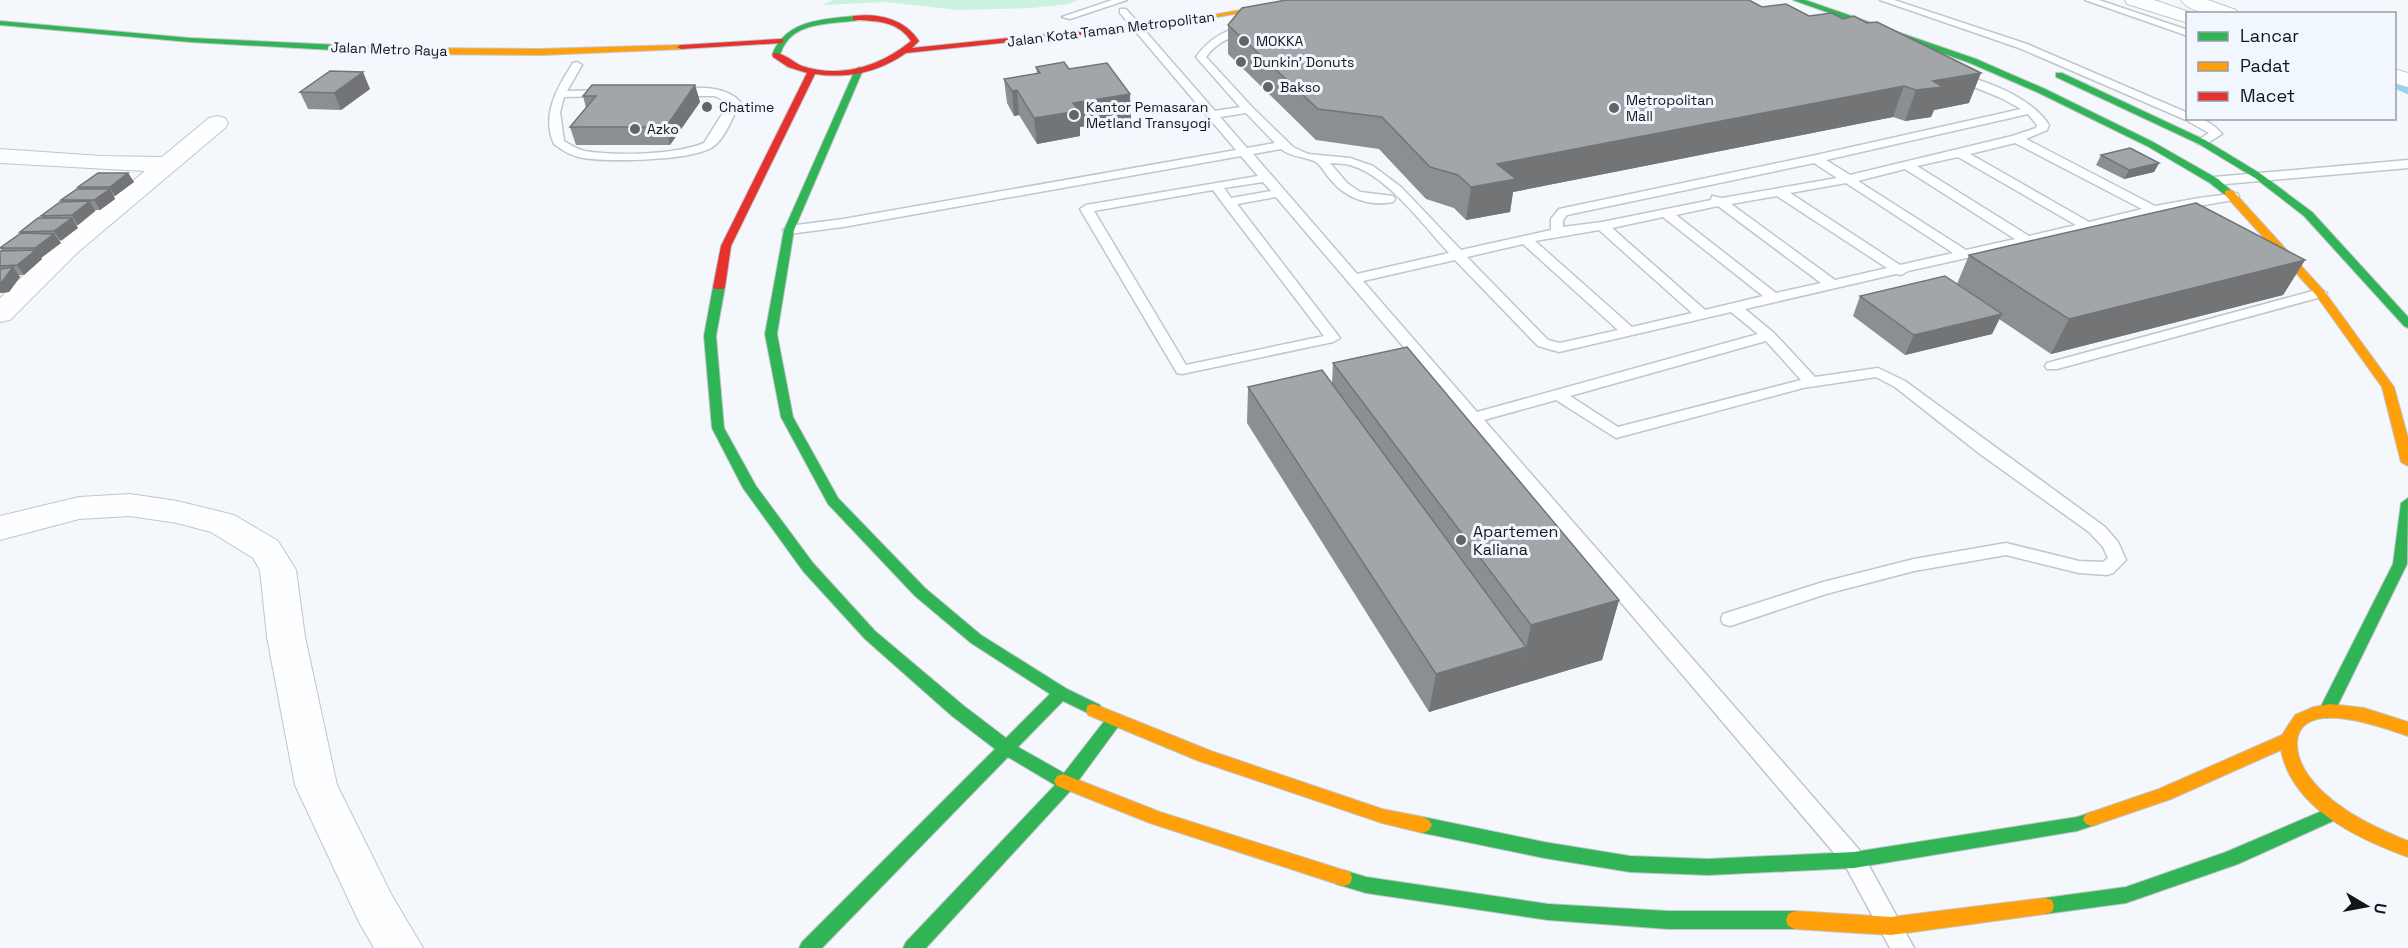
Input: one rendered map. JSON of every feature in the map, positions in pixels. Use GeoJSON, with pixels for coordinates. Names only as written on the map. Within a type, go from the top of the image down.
{"type":"FeatureCollection","features":[{"type":"Feature","properties":{"kind":"street","name":"Jalan Kota Taman Metropolitan"},"geometry":{"type":"LineString","coordinates":[[776,55],[788,65],[812,71],[859,70],[889,62],[909,51],[1136,27],[1312,0]]}},
{"type":"Feature","properties":{"kind":"street"},"geometry":{"type":"LineString","coordinates":[[1797,0],[1973,61],[2051,95],[2150,144],[2214,181],[2233,196],[2320,293],[2388,387],[2408,462]]}},
{"type":"Feature","properties":{"kind":"street"},"geometry":{"type":"LineString","coordinates":[[2134,0],[2186,17]]}},
{"type":"Feature","properties":{"kind":"street"},"geometry":{"type":"LineString","coordinates":[[2190,0],[2223,12]]}},
{"type":"Feature","properties":{"kind":"street","name":"Jalan Kota Taman Metropolitan"},"geometry":{"type":"LineString","coordinates":[[1061,18],[1123,5],[1141,9]]}},
{"type":"Feature","properties":{"kind":"street"},"geometry":{"type":"LineString","coordinates":[[1871,6],[1986,45],[2046,69],[2202,142],[2258,176],[2308,214],[2408,324]]}},
{"type":"Feature","properties":{"kind":"street"},"geometry":{"type":"LineString","coordinates":[[742,57],[776,55],[776,48],[780,41],[793,32],[812,24],[856,18],[891,21],[918,32],[909,51]]}},
{"type":"Feature","properties":{"kind":"street","name":"Jalan Metro Raya"},"geometry":{"type":"LineString","coordinates":[[0,23],[118,36],[386,51],[510,52],[780,41]]}},
{"type":"Feature","properties":{"kind":"street"},"geometry":{"type":"LineString","coordinates":[[859,70],[789,230],[771,334],[787,417],[833,501],[920,592],[968,633],[1061,693],[1115,720],[1205,756],[1382,816],[1544,850],[1630,864],[1708,867],[1854,860],[2077,824],[2165,794],[2289,739]]}},
{"type":"Feature","properties":{"kind":"street"},"geometry":{"type":"LineString","coordinates":[[812,71],[726,246],[710,336],[718,428],[750,488],[808,567],[870,635],[958,711],[1008,749],[1067,783],[1156,818],[1366,885],[1548,912],[1668,920],[1774,919],[1891,926],[2126,894],[2232,858],[2336,812]]}},
{"type":"Feature","properties":{"kind":"street"},"geometry":{"type":"LineString","coordinates":[[0,314],[69,246],[217,123]]}},
{"type":"Feature","properties":{"kind":"street"},"geometry":{"type":"LineString","coordinates":[[0,156],[100,163],[166,164]]}},
{"type":"Feature","properties":{"kind":"street"},"geometry":{"type":"LineString","coordinates":[[0,175],[26,157]]}},
{"type":"Feature","properties":{"kind":"street"},"geometry":{"type":"LineString","coordinates":[[2326,712],[2400,564],[2408,502]]}},
{"type":"Feature","properties":{"kind":"street"},"geometry":{"type":"LineString","coordinates":[[0,528],[79,508],[130,505],[177,512],[222,523],[266,550],[278,570],[286,637],[316,785],[375,908],[399,948]]}},
{"type":"Feature","properties":{"kind":"street"},"geometry":{"type":"LineString","coordinates":[[809,948],[1061,693]]}},
{"type":"Feature","properties":{"kind":"street"},"geometry":{"type":"LineString","coordinates":[[2408,729],[2378,718],[2350,712],[2326,712],[2307,716],[2295,726],[2289,739],[2290,756],[2315,793],[2336,812],[2362,829],[2408,849]]}},
{"type":"Feature","properties":{"kind":"street"},"geometry":{"type":"LineString","coordinates":[[913,948],[1067,783],[1115,720]]}},
{"type":"Feature","properties":{"kind":"lane"},"geometry":{"type":"LineString","coordinates":[[1885,0],[2023,46],[2186,117]]}},
{"type":"Feature","properties":{"kind":"lane"},"geometry":{"type":"LineString","coordinates":[[2090,0],[2186,33]]}},
{"type":"Feature","properties":{"kind":"lane"},"geometry":{"type":"LineString","coordinates":[[1123,5],[1136,27],[1854,860],[1902,948]]}},
{"type":"Feature","properties":{"kind":"lane"},"geometry":{"type":"LineString","coordinates":[[1258,28],[1220,38],[1208,46],[1201,57],[1247,109],[1284,145],[1298,154],[1321,160],[1355,163],[1370,169],[1406,200],[1543,343],[1559,348],[1901,271],[1964,254],[2030,242],[2193,201],[2233,196]]}},
{"type":"Feature","properties":{"kind":"lane"},"geometry":{"type":"LineString","coordinates":[[576,65],[560,94],[554,112],[558,142],[582,154],[600,156],[690,152],[708,144],[735,102],[730,96],[719,93],[663,93]]}},
{"type":"Feature","properties":{"kind":"lane"},"geometry":{"type":"LineString","coordinates":[[1353,279],[1557,232],[1602,226],[1850,179],[2016,140],[2041,130],[2043,125],[2041,120],[2029,110],[2005,96],[1942,70]]}},
{"type":"Feature","properties":{"kind":"lane"},"geometry":{"type":"LineString","coordinates":[[560,94],[618,93]]}},
{"type":"Feature","properties":{"kind":"lane"},"geometry":{"type":"LineString","coordinates":[[1212,115],[1247,109]]}},
{"type":"Feature","properties":{"kind":"lane"},"geometry":{"type":"LineString","coordinates":[[1557,232],[1557,219],[1563,212],[1816,159],[2029,110]]}},
{"type":"Feature","properties":{"kind":"lane"},"geometry":{"type":"LineString","coordinates":[[2194,120],[2210,127],[2216,134],[2202,142]]}},
{"type":"Feature","properties":{"kind":"lane"},"geometry":{"type":"LineString","coordinates":[[2016,140],[2155,211]]}},
{"type":"Feature","properties":{"kind":"lane"},"geometry":{"type":"LineString","coordinates":[[789,230],[1284,145]]}},
{"type":"Feature","properties":{"kind":"lane"},"geometry":{"type":"LineString","coordinates":[[1960,153],[2089,227]]}},
{"type":"Feature","properties":{"kind":"lane"},"geometry":{"type":"LineString","coordinates":[[1816,159],[1964,254]]}},
{"type":"Feature","properties":{"kind":"lane"},"geometry":{"type":"LineString","coordinates":[[1321,160],[1346,190],[1359,197],[1389,199]]}},
{"type":"Feature","properties":{"kind":"lane"},"geometry":{"type":"LineString","coordinates":[[2214,181],[2408,164]]}},
{"type":"Feature","properties":{"kind":"lane"},"geometry":{"type":"LineString","coordinates":[[1906,165],[2030,242]]}},
{"type":"Feature","properties":{"kind":"lane"},"geometry":{"type":"LineString","coordinates":[[1216,186],[1333,338],[1182,370],[1086,209],[1265,177]]}},
{"type":"Feature","properties":{"kind":"lane"},"geometry":{"type":"LineString","coordinates":[[1696,184],[1833,285]]}},
{"type":"Feature","properties":{"kind":"lane"},"geometry":{"type":"LineString","coordinates":[[1780,192],[1901,271]]}},
{"type":"Feature","properties":{"kind":"lane"},"geometry":{"type":"LineString","coordinates":[[1228,202],[1279,193]]}},
{"type":"Feature","properties":{"kind":"lane"},"geometry":{"type":"LineString","coordinates":[[1667,214],[1775,299]]}},
{"type":"Feature","properties":{"kind":"lane"},"geometry":{"type":"LineString","coordinates":[[1602,226],[1703,315]]}},
{"type":"Feature","properties":{"kind":"lane"},"geometry":{"type":"LineString","coordinates":[[1526,240],[1629,332]]}},
{"type":"Feature","properties":{"kind":"lane"},"geometry":{"type":"LineString","coordinates":[[2052,366],[2320,293]]}},
{"type":"Feature","properties":{"kind":"lane"},"geometry":{"type":"LineString","coordinates":[[1736,308],[1769,336],[1811,382]]}},
{"type":"Feature","properties":{"kind":"lane"},"geometry":{"type":"LineString","coordinates":[[1473,418],[1769,336]]}},
{"type":"Feature","properties":{"kind":"lane"},"geometry":{"type":"LineString","coordinates":[[1558,395],[1614,433],[1811,382],[1875,372],[1900,384],[1986,450],[2095,528],[2110,543],[2117,560],[2107,569],[2091,569],[2006,549],[1914,565],[1823,588],[1730,619]]}},
{"type":"Feature","properties":{"kind":"green space"},"geometry":{"type":"Polygon","coordinates":[[[833,0],[1078,0],[1069,4],[1032,8],[958,10],[885,2],[822,5],[833,0]]]}},
{"type":"Feature","properties":{"kind":"building","name":"Metropolitan Mall"},"geometry":{"type":"Polygon","coordinates":[[[1286,0],[1749,0],[1762,7],[1786,4],[1809,16],[1832,13],[1843,19],[1854,16],[1867,23],[1877,22],[1981,73],[1933,81],[1943,87],[1916,90],[1904,86],[1497,164],[1516,179],[1471,187],[1458,175],[1430,167],[1382,117],[1318,109],[1228,25],[1242,8],[1286,0]]]}},
{"type":"Feature","properties":{"kind":"building"},"geometry":{"type":"Polygon","coordinates":[[[1064,62],[1069,69],[1107,63],[1130,94],[1073,103],[1079,111],[1034,118],[1017,90],[1012,91],[1004,79],[1040,73],[1036,67],[1064,62]]]}},
{"type":"Feature","properties":{"kind":"building"},"geometry":{"type":"Polygon","coordinates":[[[330,71],[363,72],[334,93],[300,92],[330,71]]]}},
{"type":"Feature","properties":{"kind":"building"},"geometry":{"type":"Polygon","coordinates":[[[592,85],[695,85],[666,127],[570,127],[596,96],[583,96],[592,85]]]}},
{"type":"Feature","properties":{"kind":"building"},"geometry":{"type":"Polygon","coordinates":[[[2130,148],[2159,163],[2129,170],[2101,155],[2130,148]]]}},
{"type":"Feature","properties":{"kind":"building"},"geometry":{"type":"Polygon","coordinates":[[[98,173],[128,173],[110,187],[78,187],[98,173]]]}},
{"type":"Feature","properties":{"kind":"building"},"geometry":{"type":"Polygon","coordinates":[[[77,189],[110,189],[94,200],[61,200],[77,189]]]}},
{"type":"Feature","properties":{"kind":"building"},"geometry":{"type":"Polygon","coordinates":[[[90,201],[72,215],[41,216],[60,202],[90,201]]]}},
{"type":"Feature","properties":{"kind":"building"},"geometry":{"type":"Polygon","coordinates":[[[2196,203],[2305,260],[2069,319],[1969,255],[2196,203]]]}},
{"type":"Feature","properties":{"kind":"building"},"geometry":{"type":"Polygon","coordinates":[[[38,218],[72,218],[54,231],[20,232],[38,218]]]}},
{"type":"Feature","properties":{"kind":"building"},"geometry":{"type":"Polygon","coordinates":[[[21,233],[54,234],[35,248],[0,248],[21,233]]]}},
{"type":"Feature","properties":{"kind":"building"},"geometry":{"type":"Polygon","coordinates":[[[36,250],[17,265],[0,266],[0,251],[36,250]]]}},
{"type":"Feature","properties":{"kind":"building"},"geometry":{"type":"Polygon","coordinates":[[[13,267],[2,282],[0,282],[0,269],[13,267]]]}},
{"type":"Feature","properties":{"kind":"building"},"geometry":{"type":"Polygon","coordinates":[[[1945,276],[2002,314],[1914,335],[1860,296],[1945,276]]]}},
{"type":"Feature","properties":{"kind":"building"},"geometry":{"type":"Polygon","coordinates":[[[1407,347],[1619,600],[1531,625],[1333,363],[1407,347]]]}},
{"type":"Feature","properties":{"kind":"building"},"geometry":{"type":"Polygon","coordinates":[[[1322,370],[1526,647],[1436,674],[1248,387],[1322,370]]]}},
{"type":"Feature","properties":{"kind":"waterway"},"geometry":{"type":"LineString","coordinates":[[2396,85],[2408,90]]}},
{"type":"Feature","properties":{"kind":"traffic: fast"},"geometry":{"type":"LineString","coordinates":[[1797,0],[1973,61],[2042,91],[2150,144],[2214,181],[2229,193]]}},
{"type":"Feature","properties":{"kind":"traffic: fast"},"geometry":{"type":"LineString","coordinates":[[776,55],[780,44],[797,30],[820,22],[856,18]]}},
{"type":"Feature","properties":{"kind":"traffic: fast"},"geometry":{"type":"LineString","coordinates":[[0,23],[190,40],[404,51]]}},
{"type":"Feature","properties":{"kind":"traffic: fast"},"geometry":{"type":"LineString","coordinates":[[859,70],[789,230],[771,334],[787,417],[833,501],[920,592],[976,639],[1061,693],[1094,710]]}},
{"type":"Feature","properties":{"kind":"traffic: fast"},"geometry":{"type":"LineString","coordinates":[[2059,75],[2202,142],[2258,176],[2308,214],[2408,324]]}},
{"type":"Feature","properties":{"kind":"traffic: fast"},"geometry":{"type":"LineString","coordinates":[[719,287],[710,336],[718,428],[750,488],[808,567],[870,635],[958,711],[1008,749],[1063,781]]}},
{"type":"Feature","properties":{"kind":"traffic: fast"},"geometry":{"type":"LineString","coordinates":[[2326,712],[2400,564],[2408,503]]}},
{"type":"Feature","properties":{"kind":"traffic: fast"},"geometry":{"type":"LineString","coordinates":[[809,948],[1061,693]]}},
{"type":"Feature","properties":{"kind":"traffic: fast"},"geometry":{"type":"LineString","coordinates":[[913,948],[1067,783],[1115,720]]}},
{"type":"Feature","properties":{"kind":"traffic: fast"},"geometry":{"type":"LineString","coordinates":[[2045,906],[2126,895],[2232,858],[2336,812]]}},
{"type":"Feature","properties":{"kind":"traffic: fast"},"geometry":{"type":"LineString","coordinates":[[1423,825],[1544,850],[1630,864],[1708,867],[1854,860],[2077,824],[2092,819]]}},
{"type":"Feature","properties":{"kind":"traffic: fast"},"geometry":{"type":"LineString","coordinates":[[1343,878],[1366,885],[1548,912],[1668,920],[1795,920]]}},
{"type":"Feature","properties":{"kind":"traffic: slow"},"geometry":{"type":"LineString","coordinates":[[1165,24],[1312,0]]}},
{"type":"Feature","properties":{"kind":"traffic: slow"},"geometry":{"type":"LineString","coordinates":[[404,51],[541,52],[681,47]]}},
{"type":"Feature","properties":{"kind":"traffic: slow"},"geometry":{"type":"LineString","coordinates":[[2229,193],[2320,293],[2388,387],[2408,462]]}},
{"type":"Feature","properties":{"kind":"traffic: slow"},"geometry":{"type":"LineString","coordinates":[[1094,710],[1205,756],[1382,816],[1423,825]]}},
{"type":"Feature","properties":{"kind":"traffic: slow"},"geometry":{"type":"LineString","coordinates":[[2408,729],[2381,719],[2347,712],[2314,713],[2301,720],[2292,731],[2289,745],[2296,770],[2317,797],[2345,819],[2408,849]]}},
{"type":"Feature","properties":{"kind":"traffic: slow"},"geometry":{"type":"LineString","coordinates":[[2092,819],[2165,794],[2289,739]]}},
{"type":"Feature","properties":{"kind":"traffic: slow"},"geometry":{"type":"LineString","coordinates":[[1063,781],[1156,818],[1343,878]]}},
{"type":"Feature","properties":{"kind":"traffic: slow"},"geometry":{"type":"LineString","coordinates":[[1795,920],[1891,926],[2045,906]]}},
{"type":"Feature","properties":{"kind":"traffic: jam"},"geometry":{"type":"LineString","coordinates":[[776,55],[791,65],[809,71],[847,73],[885,62],[901,53],[915,41],[904,28],[890,21],[856,18]]}},
{"type":"Feature","properties":{"kind":"traffic: jam"},"geometry":{"type":"LineString","coordinates":[[909,51],[1165,24]]}},
{"type":"Feature","properties":{"kind":"traffic: jam"},"geometry":{"type":"LineString","coordinates":[[681,47],[780,41]]}},
{"type":"Feature","properties":{"kind":"traffic: jam"},"geometry":{"type":"LineString","coordinates":[[719,287],[726,246],[812,71]]}},
{"type":"Feature","properties":{"kind":"place","name":"MOKKA"},"geometry":{"type":"Point","coordinates":[1244,41]}},
{"type":"Feature","properties":{"kind":"place","name":"Dunkin' Donuts"},"geometry":{"type":"Point","coordinates":[1241,62]}},
{"type":"Feature","properties":{"kind":"place","name":"Bakso"},"geometry":{"type":"Point","coordinates":[1268,87]}},
{"type":"Feature","properties":{"kind":"place","name":"Chatime"},"geometry":{"type":"Point","coordinates":[707,107]}},
{"type":"Feature","properties":{"kind":"place","name":"Metropolitan Mall"},"geometry":{"type":"Point","coordinates":[1614,108]}},
{"type":"Feature","properties":{"kind":"place","name":"Kantor Pemasaran Metland Transyogi"},"geometry":{"type":"Point","coordinates":[1074,115]}},
{"type":"Feature","properties":{"kind":"place","name":"Azko"},"geometry":{"type":"Point","coordinates":[635,129]}},
{"type":"Feature","properties":{"kind":"place","name":"Apartemen Kaliana"},"geometry":{"type":"Point","coordinates":[1461,540]}}]}
